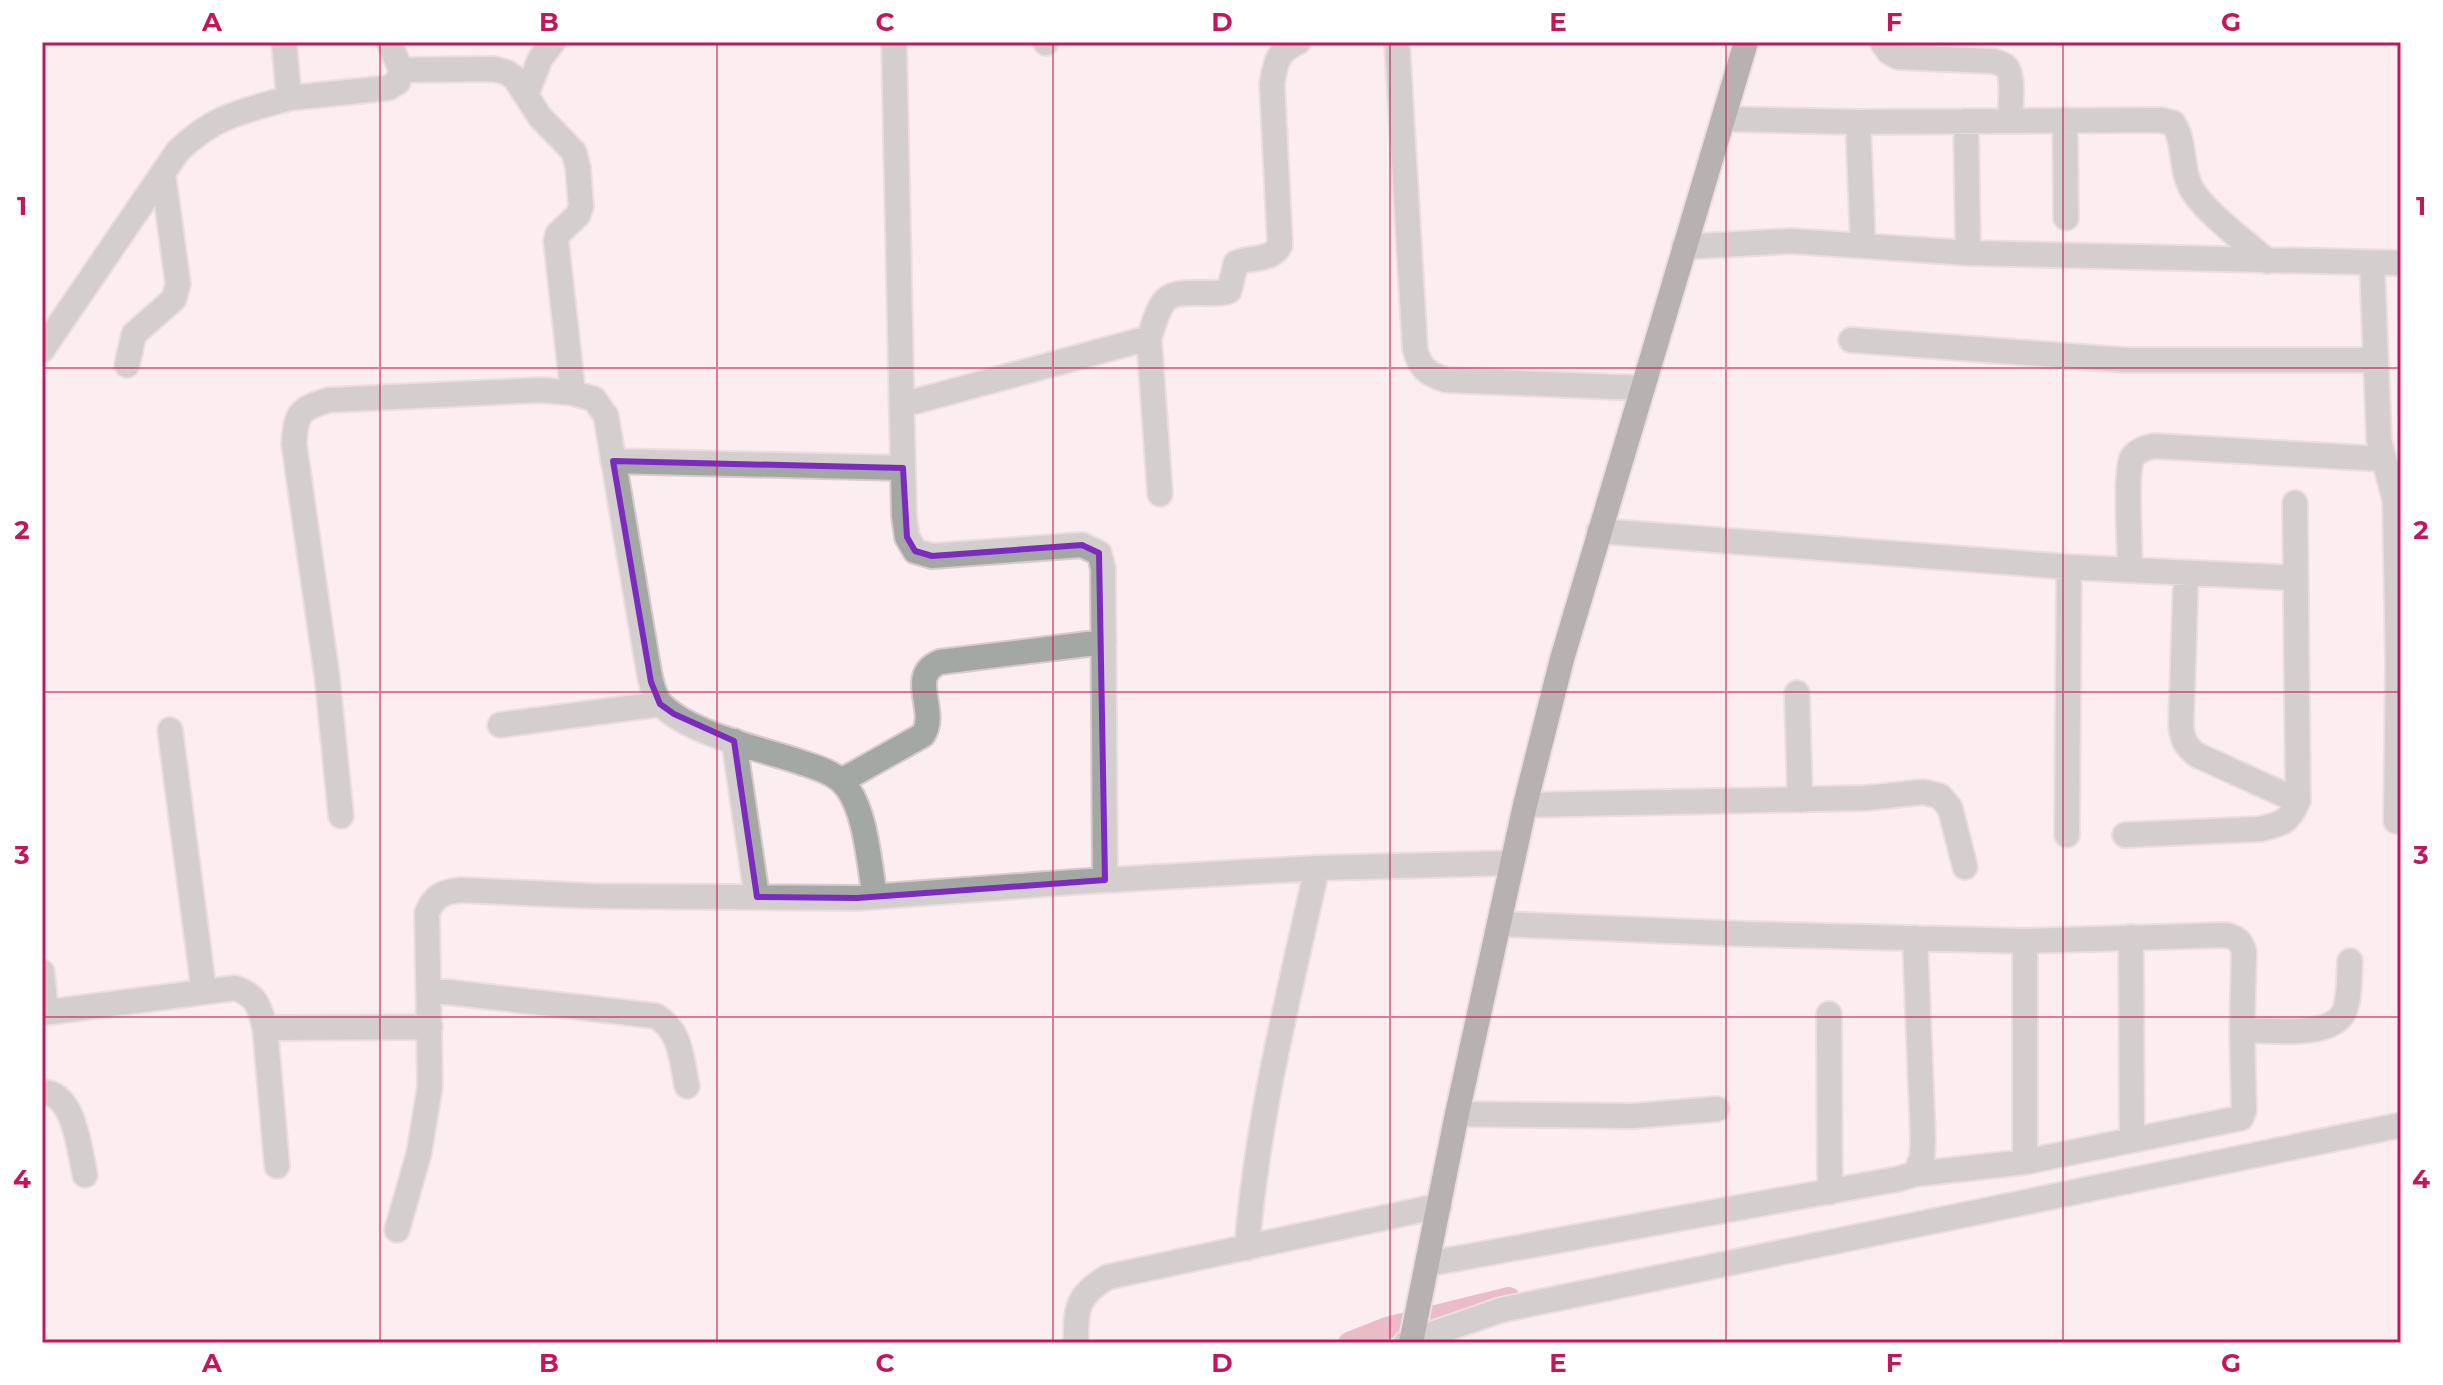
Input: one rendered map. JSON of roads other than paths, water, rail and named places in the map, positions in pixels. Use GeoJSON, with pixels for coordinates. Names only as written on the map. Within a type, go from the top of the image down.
{"type":"FeatureCollection","features":[{"type":"Feature","properties":{"kind":"main road"},"geometry":{"type":"LineString","coordinates":[[1411,1339],[1512,863],[1562,659],[1746,42]]}},
{"type":"Feature","properties":{"kind":"street"},"geometry":{"type":"LineString","coordinates":[[284,42],[289,98]]}},
{"type":"Feature","properties":{"kind":"street"},"geometry":{"type":"LineString","coordinates":[[42,350],[178,151],[198,132],[232,115],[289,98],[388,88],[398,82],[401,70],[389,42]]}},
{"type":"Feature","properties":{"kind":"street"},"geometry":{"type":"LineString","coordinates":[[526,95],[540,59],[553,42]]}},
{"type":"Feature","properties":{"kind":"street"},"geometry":{"type":"LineString","coordinates":[[894,42],[907,537],[915,551],[932,556],[1082,545],[1099,553],[1103,568],[1105,880]]}},
{"type":"Feature","properties":{"kind":"street"},"geometry":{"type":"LineString","coordinates":[[1160,494],[1149,338],[1162,304],[1168,297],[1177,293],[1221,294],[1229,291],[1236,263],[1270,256],[1277,251],[1280,245],[1272,84],[1275,62],[1289,46],[1298,42]]}},
{"type":"Feature","properties":{"kind":"street"},"geometry":{"type":"LineString","coordinates":[[1397,42],[1415,349],[1419,366],[1431,375],[1446,380],[1643,388]]}},
{"type":"Feature","properties":{"kind":"street"},"geometry":{"type":"LineString","coordinates":[[1882,42],[1889,52],[1898,57],[2003,64],[2011,79],[2010,121]]}},
{"type":"Feature","properties":{"kind":"street"},"geometry":{"type":"LineString","coordinates":[[401,70],[494,69],[506,72],[515,78],[540,117],[574,152],[581,206],[578,215],[558,234],[556,241],[573,393]]}},
{"type":"Feature","properties":{"kind":"street"},"geometry":{"type":"LineString","coordinates":[[1724,119],[1858,122],[2160,120],[2173,123],[2180,134],[2185,172],[2200,201],[2267,261]]}},
{"type":"Feature","properties":{"kind":"street"},"geometry":{"type":"LineString","coordinates":[[2065,120],[2066,218]]}},
{"type":"Feature","properties":{"kind":"street"},"geometry":{"type":"LineString","coordinates":[[1966,121],[1968,253]]}},
{"type":"Feature","properties":{"kind":"street"},"geometry":{"type":"LineString","coordinates":[[1858,122],[1863,245]]}},
{"type":"Feature","properties":{"kind":"street"},"geometry":{"type":"LineString","coordinates":[[127,365],[134,334],[174,299],[178,284],[163,174]]}},
{"type":"Feature","properties":{"kind":"street"},"geometry":{"type":"LineString","coordinates":[[1684,247],[1791,241],[1968,253],[2401,263]]}},
{"type":"Feature","properties":{"kind":"street"},"geometry":{"type":"LineString","coordinates":[[2372,263],[2379,440],[2390,466],[2395,501],[2398,664],[2396,821]]}},
{"type":"Feature","properties":{"kind":"street"},"geometry":{"type":"LineString","coordinates":[[902,405],[1149,338]]}},
{"type":"Feature","properties":{"kind":"street"},"geometry":{"type":"LineString","coordinates":[[1851,340],[2125,360],[2375,360]]}},
{"type":"Feature","properties":{"kind":"street"},"geometry":{"type":"LineString","coordinates":[[341,816],[327,676],[294,444],[296,418],[307,406],[329,400],[542,390],[573,393],[594,399],[606,416],[648,666],[660,704],[707,732],[821,769],[841,781],[856,804],[875,897]]}},
{"type":"Feature","properties":{"kind":"street"},"geometry":{"type":"LineString","coordinates":[[2130,569],[2129,474],[2132,458],[2141,449],[2154,446],[2390,466]]}},
{"type":"Feature","properties":{"kind":"street"},"geometry":{"type":"LineString","coordinates":[[613,461],[903,468]]}},
{"type":"Feature","properties":{"kind":"street"},"geometry":{"type":"LineString","coordinates":[[2125,835],[2260,829],[2280,825],[2292,815],[2298,801],[2295,503]]}},
{"type":"Feature","properties":{"kind":"street"},"geometry":{"type":"LineString","coordinates":[[1599,531],[2069,567],[2296,578]]}},
{"type":"Feature","properties":{"kind":"street"},"geometry":{"type":"LineString","coordinates":[[2067,835],[2069,567]]}},
{"type":"Feature","properties":{"kind":"street"},"geometry":{"type":"LineString","coordinates":[[2186,574],[2182,736],[2188,748],[2197,755],[2298,801]]}},
{"type":"Feature","properties":{"kind":"street"},"geometry":{"type":"LineString","coordinates":[[841,781],[923,735],[928,721],[923,678],[932,665],[1104,642]]}},
{"type":"Feature","properties":{"kind":"street"},"geometry":{"type":"LineString","coordinates":[[1797,693],[1800,800]]}},
{"type":"Feature","properties":{"kind":"street"},"geometry":{"type":"LineString","coordinates":[[500,725],[660,704]]}},
{"type":"Feature","properties":{"kind":"street"},"geometry":{"type":"LineString","coordinates":[[170,730],[204,992]]}},
{"type":"Feature","properties":{"kind":"street"},"geometry":{"type":"LineString","coordinates":[[734,741],[757,897]]}},
{"type":"Feature","properties":{"kind":"street"},"geometry":{"type":"LineString","coordinates":[[1525,805],[1866,798],[1923,792],[1940,796],[1950,808],[1965,867]]}},
{"type":"Feature","properties":{"kind":"street"},"geometry":{"type":"LineString","coordinates":[[397,1230],[419,1153],[430,1086],[427,913],[433,899],[445,892],[875,897],[1317,868],[1512,863]]}},
{"type":"Feature","properties":{"kind":"street"},"geometry":{"type":"LineString","coordinates":[[1247,1248],[1251,1196],[1266,1106],[1317,868]]}},
{"type":"Feature","properties":{"kind":"street"},"geometry":{"type":"LineString","coordinates":[[1427,1264],[1915,1174],[2025,1162],[2236,1121],[2244,1110],[2244,952],[2236,938],[2226,935],[2025,941],[1499,924]]}},
{"type":"Feature","properties":{"kind":"street"},"geometry":{"type":"LineString","coordinates":[[2131,937],[2132,1139]]}},
{"type":"Feature","properties":{"kind":"street"},"geometry":{"type":"LineString","coordinates":[[1915,938],[1923,1139],[1922,1158],[1915,1174]]}},
{"type":"Feature","properties":{"kind":"street"},"geometry":{"type":"LineString","coordinates":[[2025,941],[2025,1162]]}},
{"type":"Feature","properties":{"kind":"street"},"geometry":{"type":"LineString","coordinates":[[2242,1030],[2310,1030],[2325,1028],[2338,1021],[2346,1009],[2350,961]]}},
{"type":"Feature","properties":{"kind":"street"},"geometry":{"type":"LineString","coordinates":[[42,972],[44,1012],[235,988],[249,993],[258,1005],[265,1028],[277,1166]]}},
{"type":"Feature","properties":{"kind":"street"},"geometry":{"type":"LineString","coordinates":[[429,990],[656,1016],[669,1024],[677,1037],[687,1086]]}},
{"type":"Feature","properties":{"kind":"street"},"geometry":{"type":"LineString","coordinates":[[1829,1014],[1830,1192]]}},
{"type":"Feature","properties":{"kind":"street"},"geometry":{"type":"LineString","coordinates":[[265,1028],[430,1027]]}},
{"type":"Feature","properties":{"kind":"street"},"geometry":{"type":"LineString","coordinates":[[42,1092],[51,1093],[62,1100],[70,1114],[85,1175]]}},
{"type":"Feature","properties":{"kind":"street"},"geometry":{"type":"LineString","coordinates":[[1457,1114],[1633,1116],[1717,1109]]}},
{"type":"Feature","properties":{"kind":"street"},"geometry":{"type":"LineString","coordinates":[[1411,1339],[1501,1310],[2401,1125]]}},
{"type":"Feature","properties":{"kind":"street"},"geometry":{"type":"LineString","coordinates":[[1076,1343],[1076,1311],[1084,1295],[1108,1277],[1439,1206]]}},
{"type":"Feature","properties":{"kind":"waterway"},"geometry":{"type":"LineString","coordinates":[[1349,1343],[1387,1328],[1509,1298]]}}]}
